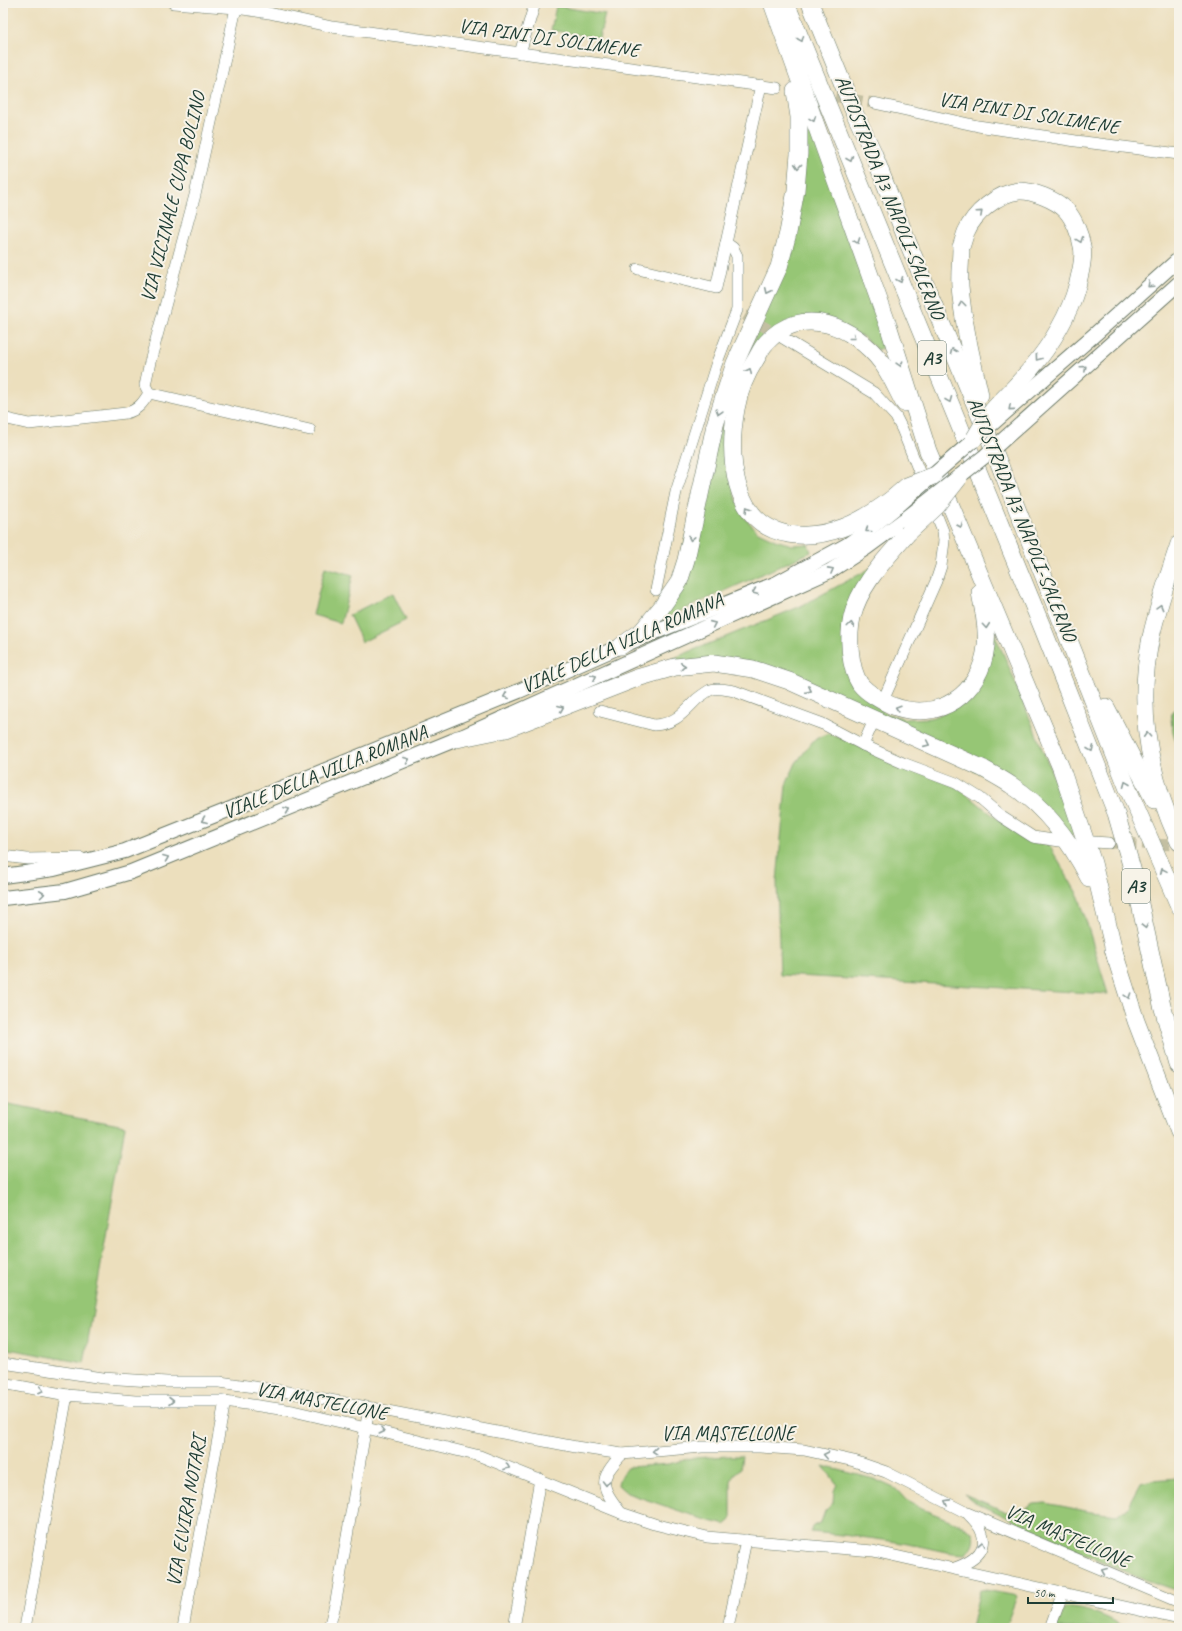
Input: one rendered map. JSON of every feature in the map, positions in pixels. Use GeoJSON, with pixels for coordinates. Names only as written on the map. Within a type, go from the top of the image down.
{"type":"FeatureCollection","features":[{"type":"Feature","properties":{"kind":"highway"},"geometry":{"type":"LineString","coordinates":[[772,3],[889,328],[928,451]]}},
{"type":"Feature","properties":{"kind":"highway","name":"AUTOSTRADA A3 NAPOLI-SALERNO"},"geometry":{"type":"LineString","coordinates":[[786,3],[1043,629],[1116,813],[1133,872],[1162,1005],[1179,1064]]}},
{"type":"Feature","properties":{"kind":"highway","name":"AUTOSTRADA A3 NAPOLI-SALERNO"},"geometry":{"type":"LineString","coordinates":[[810,3],[855,114],[873,152],[982,439],[1055,605],[1128,789],[1179,906]]}},
{"type":"Feature","properties":{"kind":"highway"},"geometry":{"type":"LineString","coordinates":[[621,646],[642,631],[662,608],[679,582],[686,560],[715,425],[724,396],[735,363],[779,267],[788,233],[796,190],[799,154],[799,117],[786,44]]}},
{"type":"Feature","properties":{"kind":"highway"},"geometry":{"type":"LineString","coordinates":[[1019,191],[1039,194],[1065,210],[1075,226],[1083,247],[1082,261],[1074,296],[1054,336],[1022,379],[992,412],[982,439],[965,330],[960,285],[961,247],[965,232],[974,218],[988,205],[1001,196],[1019,191]]}},
{"type":"Feature","properties":{"kind":"highway"},"geometry":{"type":"LineString","coordinates":[[933,476],[907,486],[896,502],[846,528],[798,536],[779,532],[764,525],[750,513],[739,492],[733,470],[733,438],[736,408],[748,372],[765,343],[783,329],[801,323],[822,322],[846,331],[867,347],[881,363],[891,378],[928,451],[1061,768],[1093,863],[1116,959]]}},
{"type":"Feature","properties":{"kind":"highway"},"geometry":{"type":"LineString","coordinates":[[959,478],[937,506],[906,527],[862,593],[853,616],[849,642],[853,664],[860,685],[881,702],[903,710],[928,711],[951,703],[969,689],[980,670],[986,647],[987,628],[975,560]]}},
{"type":"Feature","properties":{"kind":"highway","name":"A3"},"geometry":{"type":"LineString","coordinates":[[1179,544],[1151,637],[1147,661],[1145,703],[1147,745],[1157,786],[1179,843]]}},
{"type":"Feature","properties":{"kind":"highway","name":"A3"},"geometry":{"type":"LineString","coordinates":[[1055,605],[1136,766],[1179,843]]}},
{"type":"Feature","properties":{"kind":"highway"},"geometry":{"type":"LineString","coordinates":[[457,739],[506,730],[637,678],[676,667],[714,663],[753,669],[789,681],[982,768],[1012,785],[1037,806],[1057,826],[1076,852],[1092,884],[1136,1021],[1179,1132]]}},
{"type":"Feature","properties":{"kind":"main road"},"geometry":{"type":"LineString","coordinates":[[933,476],[982,439],[1179,259]]}},
{"type":"Feature","properties":{"kind":"main road"},"geometry":{"type":"LineString","coordinates":[[959,478],[1179,283]]}},
{"type":"Feature","properties":{"kind":"main road","name":"VIALE DELLA VILLA ROMANA"},"geometry":{"type":"LineString","coordinates":[[3,876],[54,869],[124,851],[519,691],[621,646],[777,583],[847,545],[864,533],[896,502]]}},
{"type":"Feature","properties":{"kind":"main road","name":"VIALE DELLA VILLA ROMANA"},"geometry":{"type":"LineString","coordinates":[[3,898],[65,891],[131,872],[457,739],[830,571],[866,548],[906,527]]}},
{"type":"Feature","properties":{"kind":"street","name":"VIA PINI DI SOLIMENE"},"geometry":{"type":"LineString","coordinates":[[174,3],[236,8],[269,13],[332,27],[777,88]]}},
{"type":"Feature","properties":{"kind":"street"},"geometry":{"type":"LineString","coordinates":[[520,53],[536,3]]}},
{"type":"Feature","properties":{"kind":"street","name":"VIA VICINALE CUPA BOLINO"},"geometry":{"type":"LineString","coordinates":[[150,393],[145,384],[194,195],[236,8]]}},
{"type":"Feature","properties":{"kind":"street"},"geometry":{"type":"LineString","coordinates":[[638,269],[716,288],[761,85]]}},
{"type":"Feature","properties":{"kind":"street","name":"VIA PINI DI SOLIMENE"},"geometry":{"type":"LineString","coordinates":[[874,103],[978,126],[1076,141],[1179,154]]}},
{"type":"Feature","properties":{"kind":"street"},"geometry":{"type":"LineString","coordinates":[[656,590],[676,492],[716,365],[741,313],[737,256],[733,248],[726,243]]}},
{"type":"Feature","properties":{"kind":"street"},"geometry":{"type":"LineString","coordinates":[[783,338],[874,393],[886,406],[902,429],[940,523],[944,541],[941,566],[936,581],[885,696]]}},
{"type":"Feature","properties":{"kind":"street"},"geometry":{"type":"LineString","coordinates":[[3,418],[29,424],[126,413],[134,411],[141,405],[150,393],[310,430]]}},
{"type":"Feature","properties":{"kind":"street"},"geometry":{"type":"LineString","coordinates":[[600,711],[654,725],[663,724],[672,722],[701,696],[710,690],[721,689],[734,691],[823,724],[863,745],[956,783],[980,798],[1002,817],[1033,837],[1060,841]]}},
{"type":"Feature","properties":{"kind":"street"},"geometry":{"type":"LineString","coordinates":[[863,745],[871,727]]}},
{"type":"Feature","properties":{"kind":"street"},"geometry":{"type":"LineString","coordinates":[[1093,842],[1109,843]]}},
{"type":"Feature","properties":{"kind":"street","name":"VIALE DELLA VILLA ROMANA"},"geometry":{"type":"LineString","coordinates":[[3,856],[27,859],[100,858]]}},
{"type":"Feature","properties":{"kind":"street","name":"VIA MASTELLONE"},"geometry":{"type":"LineString","coordinates":[[3,1364],[103,1378],[167,1382],[220,1382],[288,1392],[576,1447],[622,1454],[702,1447],[760,1447],[804,1450],[854,1461],[886,1472],[965,1512],[1176,1601]]}},
{"type":"Feature","properties":{"kind":"street","name":"VIA MASTELLONE"},"geometry":{"type":"LineString","coordinates":[[3,1383],[67,1395],[135,1401],[225,1401],[292,1411],[480,1456],[621,1513],[654,1524],[707,1537],[873,1551],[1167,1615],[1179,1619]]}},
{"type":"Feature","properties":{"kind":"street"},"geometry":{"type":"LineString","coordinates":[[25,1628],[67,1395]]}},
{"type":"Feature","properties":{"kind":"street","name":"VIA ELVIRA NOTARI"},"geometry":{"type":"LineString","coordinates":[[183,1628],[225,1401]]}},
{"type":"Feature","properties":{"kind":"street"},"geometry":{"type":"LineString","coordinates":[[329,1628],[334,1613],[369,1408]]}},
{"type":"Feature","properties":{"kind":"street"},"geometry":{"type":"LineString","coordinates":[[621,1513],[607,1494],[605,1481],[608,1470],[622,1454]]}},
{"type":"Feature","properties":{"kind":"street"},"geometry":{"type":"LineString","coordinates":[[514,1628],[540,1479]]}},
{"type":"Feature","properties":{"kind":"street","name":"VIA MASTELLONE"},"geometry":{"type":"LineString","coordinates":[[955,1568],[974,1559],[980,1552],[983,1543],[983,1534],[977,1524],[965,1512]]}},
{"type":"Feature","properties":{"kind":"street"},"geometry":{"type":"LineString","coordinates":[[728,1628],[746,1540]]}},
{"type":"Feature","properties":{"kind":"street"},"geometry":{"type":"LineString","coordinates":[[1050,1628],[1063,1592]]}},
{"type":"Feature","properties":{"kind":"street"},"geometry":{"type":"LineString","coordinates":[[1167,1615],[1175,1609],[1176,1601]]}},
{"type":"Feature","properties":{"kind":"green space"},"geometry":{"type":"Polygon","coordinates":[[[556,6],[605,14],[599,38],[551,30],[556,6]]]}},
{"type":"Feature","properties":{"kind":"green space"},"geometry":{"type":"Polygon","coordinates":[[[807,128],[814,128],[856,248],[885,346],[877,350],[862,336],[790,321],[740,380],[734,494],[745,518],[758,532],[775,540],[792,545],[808,544],[811,552],[665,618],[663,615],[731,393],[781,275],[807,128]]]}},
{"type":"Feature","properties":{"kind":"green space"},"geometry":{"type":"Polygon","coordinates":[[[325,567],[353,575],[341,623],[313,615],[325,567]]]}},
{"type":"Feature","properties":{"kind":"green space"},"geometry":{"type":"Polygon","coordinates":[[[873,567],[844,633],[874,705],[888,714],[906,719],[930,718],[945,713],[994,633],[1075,830],[1071,836],[1042,804],[786,676],[674,662],[674,658],[799,607],[873,567]]]}},
{"type":"Feature","properties":{"kind":"green space"},"geometry":{"type":"Polygon","coordinates":[[[393,593],[406,620],[362,642],[349,615],[393,593]]]}},
{"type":"Feature","properties":{"kind":"green space"},"geometry":{"type":"Polygon","coordinates":[[[1173,710],[1179,711],[1179,750],[1171,720],[1173,710]]]}},
{"type":"Feature","properties":{"kind":"green space"},"geometry":{"type":"Polygon","coordinates":[[[828,733],[959,788],[995,817],[1035,843],[1049,845],[1079,897],[1108,994],[780,975],[777,881],[786,785],[796,763],[813,741],[828,733]]]}},
{"type":"Feature","properties":{"kind":"green space"},"geometry":{"type":"Polygon","coordinates":[[[3,1103],[125,1126],[84,1363],[3,1348],[3,1103]]]}},
{"type":"Feature","properties":{"kind":"green space"},"geometry":{"type":"Polygon","coordinates":[[[742,1456],[740,1469],[734,1474],[731,1481],[731,1520],[725,1525],[627,1493],[618,1485],[622,1474],[629,1467],[669,1464],[691,1458],[742,1456]]]}},
{"type":"Feature","properties":{"kind":"green space"},"geometry":{"type":"Polygon","coordinates":[[[823,1466],[874,1479],[896,1489],[906,1500],[922,1509],[962,1525],[973,1533],[974,1539],[971,1546],[966,1554],[959,1554],[883,1540],[810,1532],[814,1526],[821,1522],[825,1511],[833,1503],[834,1491],[837,1484],[823,1466]]]}},
{"type":"Feature","properties":{"kind":"green space"},"geometry":{"type":"Polygon","coordinates":[[[1179,1478],[1179,1591],[1135,1576],[1052,1539],[973,1501],[964,1494],[1007,1512],[1020,1512],[1033,1504],[1046,1503],[1091,1512],[1117,1515],[1127,1507],[1140,1483],[1152,1480],[1179,1478]]]}},
{"type":"Feature","properties":{"kind":"green space"},"geometry":{"type":"Polygon","coordinates":[[[980,1589],[1017,1596],[1005,1628],[971,1628],[980,1589]]]}},
{"type":"Feature","properties":{"kind":"green space"},"geometry":{"type":"Polygon","coordinates":[[[1065,1608],[1089,1611],[1112,1620],[1126,1628],[1056,1628],[1065,1608]]]}},
{"type":"Feature","properties":{"kind":"tunnel"},"geometry":{"type":"LineString","coordinates":[[819,94],[874,103]]}},
{"type":"Feature","properties":{"kind":"tunnel"},"geometry":{"type":"LineString","coordinates":[[745,315],[781,337]]}},
{"type":"Feature","properties":{"kind":"tunnel"},"geometry":{"type":"LineString","coordinates":[[1109,843],[1179,845]]}}]}
